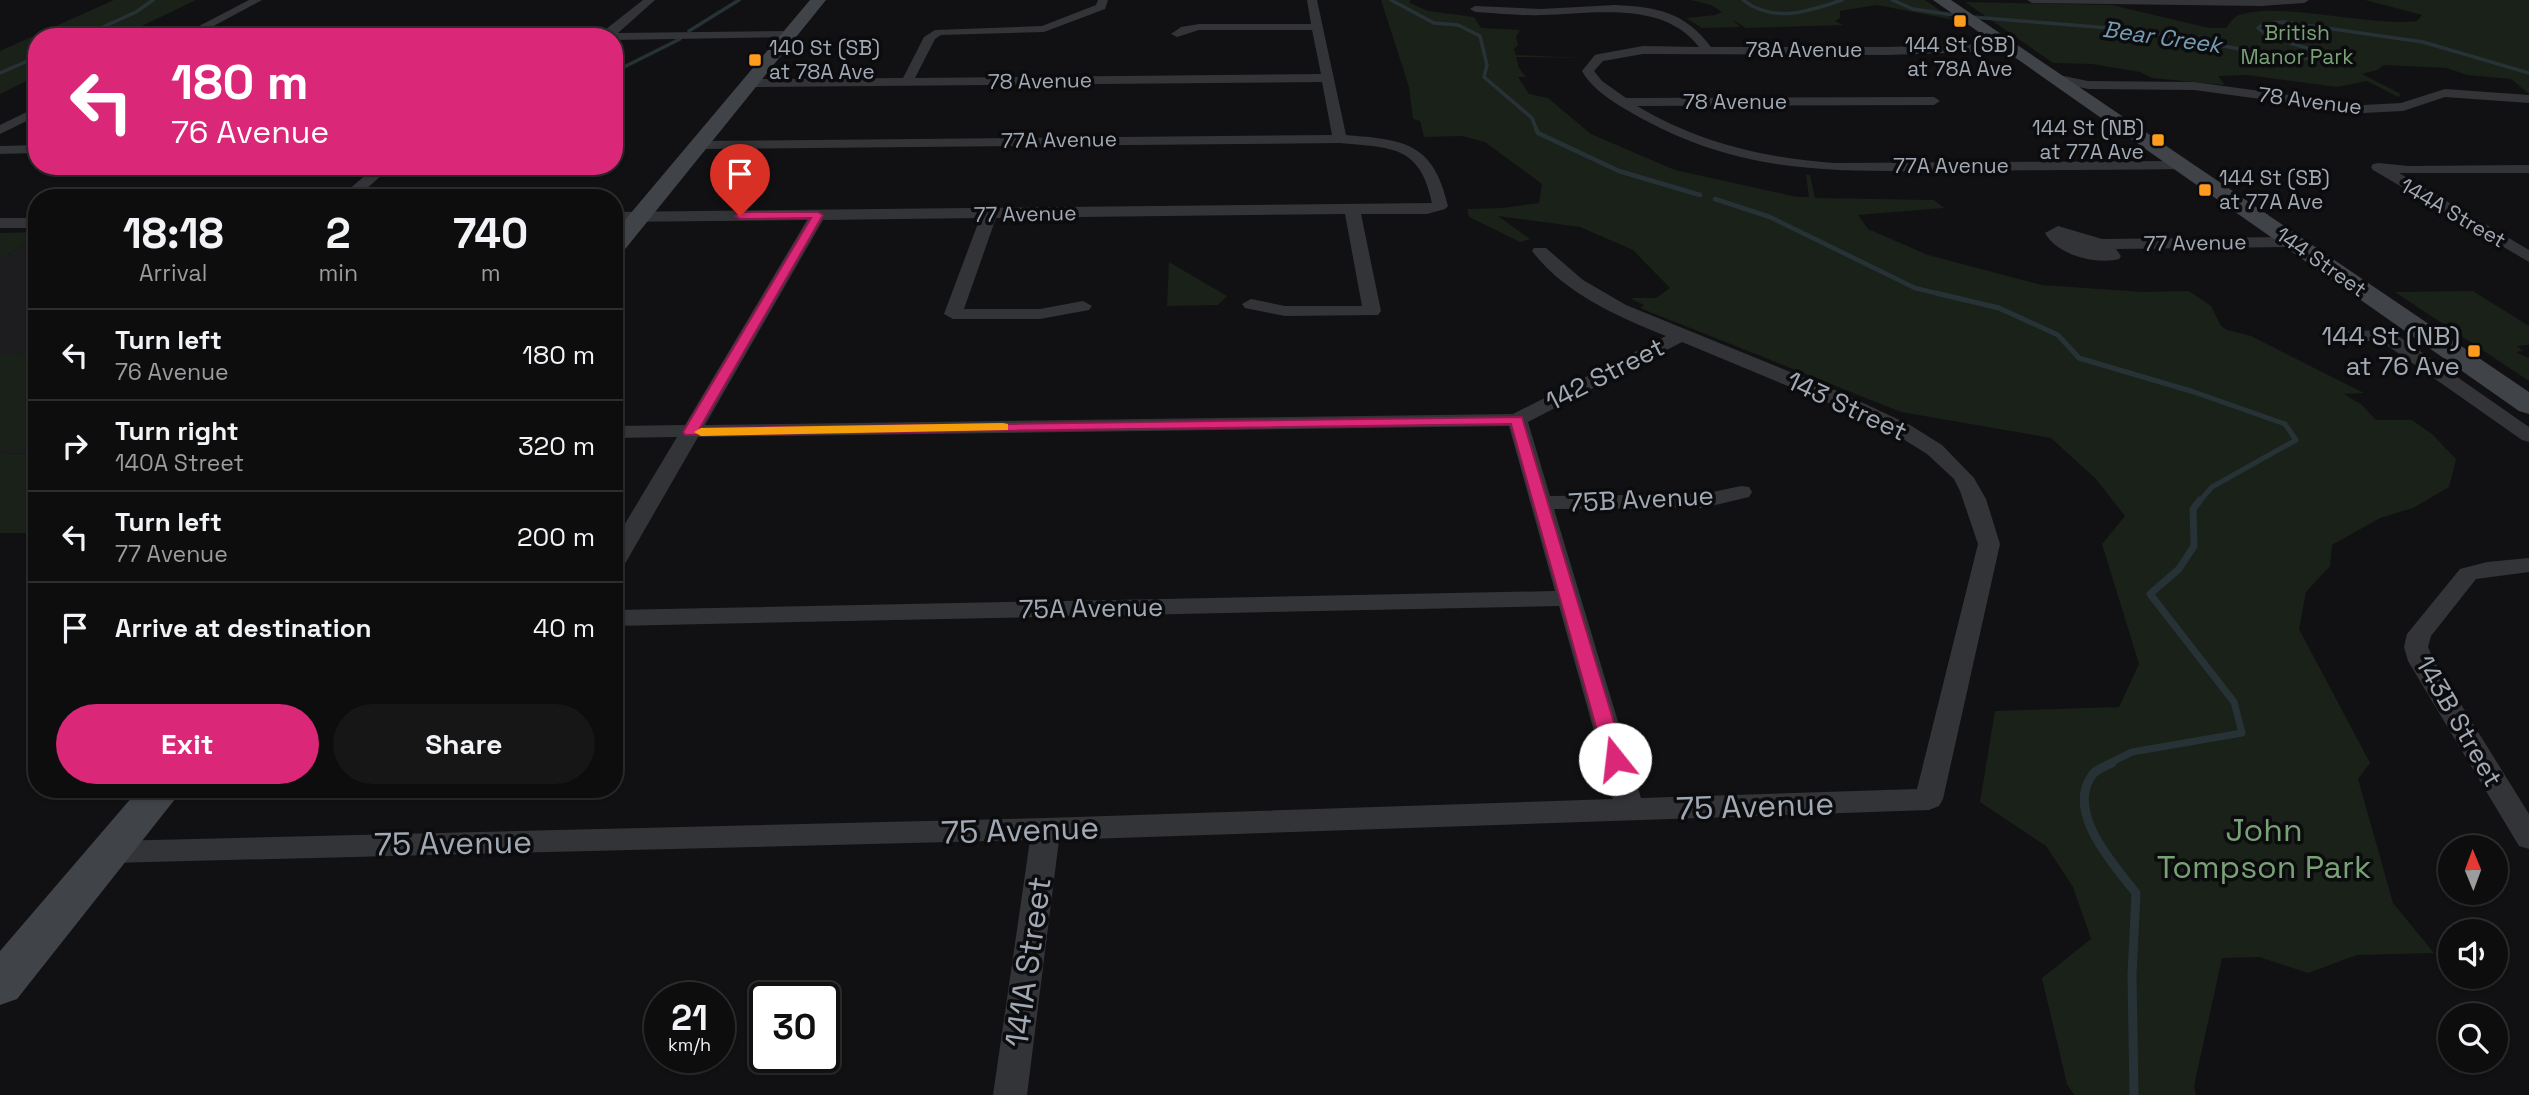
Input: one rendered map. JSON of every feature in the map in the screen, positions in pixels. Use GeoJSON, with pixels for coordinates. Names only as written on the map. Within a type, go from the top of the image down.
{"type":"FeatureCollection","features":[{"type":"Feature","properties":{"kind":"main road"},"geometry":{"type":"LineString","coordinates":[[623,236],[818,0]]}},
{"type":"Feature","properties":{"kind":"main road","name":"144 Street"},"geometry":{"type":"LineString","coordinates":[[1941,0],[2054,78],[2087,92],[2182,165],[2529,405]]}},
{"type":"Feature","properties":{"kind":"main road"},"geometry":{"type":"LineString","coordinates":[[0,985],[156,798]]}},
{"type":"Feature","properties":{"kind":"street"},"geometry":{"type":"LineString","coordinates":[[202,28],[257,0]]}},
{"type":"Feature","properties":{"kind":"street"},"geometry":{"type":"LineString","coordinates":[[617,28],[650,0]]}},
{"type":"Feature","properties":{"kind":"street"},"geometry":{"type":"LineString","coordinates":[[907,82],[930,37],[939,33],[1044,29],[1101,7],[1103,0]]}},
{"type":"Feature","properties":{"kind":"street"},"geometry":{"type":"LineString","coordinates":[[1312,0],[1340,139]]}},
{"type":"Feature","properties":{"kind":"street"},"geometry":{"type":"LineString","coordinates":[[2032,0],[2241,3],[2304,0]]}},
{"type":"Feature","properties":{"kind":"street"},"geometry":{"type":"LineString","coordinates":[[1475,9],[1540,12],[1603,7],[1633,9],[1664,16],[1686,25],[1707,50]]}},
{"type":"Feature","properties":{"kind":"street"},"geometry":{"type":"LineString","coordinates":[[920,26],[939,33]]}},
{"type":"Feature","properties":{"kind":"street"},"geometry":{"type":"LineString","coordinates":[[1177,34],[1185,29],[1199,27],[1318,27]]}},
{"type":"Feature","properties":{"kind":"street"},"geometry":{"type":"LineString","coordinates":[[623,37],[789,34]]}},
{"type":"Feature","properties":{"kind":"street","name":"78A Avenue"},"geometry":{"type":"LineString","coordinates":[[1621,102],[1589,74],[1590,67],[1599,54],[1643,50],[1886,51],[2009,47]]}},
{"type":"Feature","properties":{"kind":"street","name":"78 Avenue"},"geometry":{"type":"LineString","coordinates":[[750,83],[1329,78]]}},
{"type":"Feature","properties":{"kind":"street","name":"78 Avenue"},"geometry":{"type":"LineString","coordinates":[[2087,92],[2188,85],[2373,109],[2408,106],[2427,97],[2445,93],[2482,93],[2529,99]]}},
{"type":"Feature","properties":{"kind":"street"},"geometry":{"type":"LineString","coordinates":[[2271,97],[2274,114]]}},
{"type":"Feature","properties":{"kind":"street","name":"78 Avenue"},"geometry":{"type":"LineString","coordinates":[[1621,102],[1934,101]]}},
{"type":"Feature","properties":{"kind":"street"},"geometry":{"type":"LineString","coordinates":[[1621,102],[1648,119],[1690,136],[1767,159],[1805,166]]}},
{"type":"Feature","properties":{"kind":"street"},"geometry":{"type":"LineString","coordinates":[[0,130],[28,116]]}},
{"type":"Feature","properties":{"kind":"street","name":"77A Avenue"},"geometry":{"type":"LineString","coordinates":[[699,145],[1340,139],[1391,145],[1416,153],[1431,171],[1440,206],[1435,208]]}},
{"type":"Feature","properties":{"kind":"street"},"geometry":{"type":"LineString","coordinates":[[0,150],[28,149]]}},
{"type":"Feature","properties":{"kind":"street","name":"77A Avenue"},"geometry":{"type":"LineString","coordinates":[[1805,166],[2182,165]]}},
{"type":"Feature","properties":{"kind":"street"},"geometry":{"type":"LineString","coordinates":[[2378,167],[2409,170],[2529,169]]}},
{"type":"Feature","properties":{"kind":"street","name":"144A Street"},"geometry":{"type":"LineString","coordinates":[[2378,167],[2529,257]]}},
{"type":"Feature","properties":{"kind":"street"},"geometry":{"type":"LineString","coordinates":[[357,189],[374,175]]}},
{"type":"Feature","properties":{"kind":"street","name":"77 Avenue"},"geometry":{"type":"LineString","coordinates":[[623,217],[989,215],[1435,208]]}},
{"type":"Feature","properties":{"kind":"street"},"geometry":{"type":"LineString","coordinates":[[1251,304],[1285,311],[1372,311],[1353,210]]}},
{"type":"Feature","properties":{"kind":"street"},"geometry":{"type":"LineString","coordinates":[[623,547],[818,215]]}},
{"type":"Feature","properties":{"kind":"street"},"geometry":{"type":"LineString","coordinates":[[989,215],[953,314],[1040,314],[1083,306]]}},
{"type":"Feature","properties":{"kind":"street"},"geometry":{"type":"LineString","coordinates":[[0,223],[28,223]]}},
{"type":"Feature","properties":{"kind":"street","name":"77 Avenue"},"geometry":{"type":"LineString","coordinates":[[2098,244],[2293,242]]}},
{"type":"Feature","properties":{"kind":"street"},"geometry":{"type":"LineString","coordinates":[[2507,244],[2529,244]]}},
{"type":"Feature","properties":{"kind":"street","name":"143 Street"},"geometry":{"type":"LineString","coordinates":[[1541,251],[1550,261],[1605,300],[1681,335],[1869,411],[1926,443],[1961,475],[1976,502],[1989,544],[1929,799]]}},
{"type":"Feature","properties":{"kind":"street","name":"142 Street"},"geometry":{"type":"LineString","coordinates":[[1630,810],[1517,420],[1681,335]]}},
{"type":"Feature","properties":{"kind":"street"},"geometry":{"type":"LineString","coordinates":[[2347,336],[2385,335],[2529,436]]}},
{"type":"Feature","properties":{"kind":"street"},"geometry":{"type":"LineString","coordinates":[[623,432],[1517,420]]}},
{"type":"Feature","properties":{"kind":"street","name":"75B Avenue"},"geometry":{"type":"LineString","coordinates":[[1541,503],[1703,501],[1741,492]]}},
{"type":"Feature","properties":{"kind":"street","name":"143B Street"},"geometry":{"type":"LineString","coordinates":[[2523,570],[2468,574],[2419,634],[2416,647],[2421,661],[2529,838]]}},
{"type":"Feature","properties":{"kind":"street","name":"75A Avenue"},"geometry":{"type":"LineString","coordinates":[[623,618],[1569,598]]}},
{"type":"Feature","properties":{"kind":"street","name":"75 Avenue"},"geometry":{"type":"LineString","coordinates":[[111,852],[1046,829],[1929,799]]}},
{"type":"Feature","properties":{"kind":"street","name":"141A Street"},"geometry":{"type":"LineString","coordinates":[[1010,1095],[1046,829]]}},
{"type":"Feature","properties":{"kind":"shaded area"},"geometry":{"type":"Polygon","coordinates":[[[28,242],[28,453],[0,454],[0,259],[28,242]]]}},
{"type":"Feature","properties":{"kind":"green space"},"geometry":{"type":"Polygon","coordinates":[[[114,0],[196,0],[138,28],[51,28],[114,0]]]}},
{"type":"Feature","properties":{"kind":"green space","name":"John Tompson Park"},"geometry":{"type":"Polygon","coordinates":[[[1381,0],[1410,0],[1410,3],[1428,11],[1474,17],[1481,28],[1520,30],[1516,37],[1518,45],[1514,49],[1516,55],[1584,58],[1516,57],[1519,68],[1526,77],[1518,77],[1529,94],[1548,98],[1591,134],[1675,170],[1797,197],[1809,197],[1806,175],[1810,175],[1815,198],[1934,200],[1944,208],[1858,215],[1868,229],[1928,255],[2042,285],[2143,292],[2189,291],[2211,306],[2221,326],[2227,330],[2251,336],[2364,393],[2344,394],[2362,405],[2376,420],[2412,420],[2432,434],[2456,459],[2449,487],[2413,508],[2380,518],[2332,545],[2330,566],[2306,592],[2299,629],[2370,763],[2358,779],[2393,903],[2434,953],[2357,955],[2308,973],[2259,957],[2222,958],[2194,1086],[2196,1095],[2074,1095],[2067,1084],[2042,978],[2091,939],[2073,887],[2046,846],[1980,802],[1995,711],[2119,707],[2139,664],[2102,544],[2125,516],[2096,479],[2051,438],[1901,412],[1640,308],[1644,305],[1630,298],[1656,298],[1670,288],[1633,250],[1580,227],[1498,216],[1530,239],[1520,242],[1469,217],[1467,209],[1539,203],[1542,184],[1485,142],[1462,136],[1424,137],[1420,121],[1413,119],[1409,87],[1381,0]]]}},
{"type":"Feature","properties":{"kind":"green space"},"geometry":{"type":"Polygon","coordinates":[[[1691,0],[1925,0],[1954,20],[1877,5],[1840,11],[1840,18],[1835,21],[1843,25],[1746,28],[1733,20],[1740,27],[1702,28],[1686,18],[1722,12],[1711,5],[1691,0]]]}},
{"type":"Feature","properties":{"kind":"green space","name":"British Manor Park"},"geometry":{"type":"Polygon","coordinates":[[[2365,0],[2529,0],[2529,94],[2511,79],[2467,75],[2447,68],[2384,65],[2362,74],[2401,94],[2398,97],[2367,81],[2337,87],[2247,75],[2218,76],[2225,85],[2152,78],[2140,72],[2092,64],[2053,63],[1965,2],[2112,5],[2209,28],[2226,28],[2237,16],[2254,12],[2299,12],[2397,22],[2417,21],[2422,15],[2365,0]]]}},
{"type":"Feature","properties":{"kind":"green space"},"geometry":{"type":"Polygon","coordinates":[[[28,38],[28,80],[0,94],[0,51],[28,38]]]}},
{"type":"Feature","properties":{"kind":"green space"},"geometry":{"type":"Polygon","coordinates":[[[28,232],[28,242],[0,259],[0,233],[28,232]]]}},
{"type":"Feature","properties":{"kind":"green space"},"geometry":{"type":"Polygon","coordinates":[[[1169,262],[1227,296],[1218,305],[1167,306],[1169,262]]]}},
{"type":"Feature","properties":{"kind":"green space"},"geometry":{"type":"Polygon","coordinates":[[[2473,291],[2529,326],[2529,345],[2517,346],[2523,351],[2516,352],[2529,358],[2529,381],[2395,292],[2473,291]]]}},
{"type":"Feature","properties":{"kind":"green space"},"geometry":{"type":"Polygon","coordinates":[[[28,354],[28,449],[0,450],[0,355],[28,354]]]}},
{"type":"Feature","properties":{"kind":"green space"},"geometry":{"type":"Polygon","coordinates":[[[28,453],[28,533],[0,533],[0,454],[28,453]]]}},
{"type":"Feature","properties":{"kind":"waterway"},"geometry":{"type":"LineString","coordinates":[[101,28],[136,12],[153,0]]}},
{"type":"Feature","properties":{"kind":"waterway"},"geometry":{"type":"LineString","coordinates":[[689,31],[739,0]]}},
{"type":"Feature","properties":{"kind":"waterway"},"geometry":{"type":"LineString","coordinates":[[1391,0],[1434,23],[1458,25],[1480,36],[1487,65],[1484,77],[1532,118],[1537,131]]}},
{"type":"Feature","properties":{"kind":"waterway","name":"Bear Creek"},"geometry":{"type":"LineString","coordinates":[[1743,0],[1767,12],[1779,13],[1805,11],[1842,0]]}},
{"type":"Feature","properties":{"kind":"waterway","name":"Bear Creek"},"geometry":{"type":"LineString","coordinates":[[1892,0],[1913,9],[1961,16]]}},
{"type":"Feature","properties":{"kind":"waterway","name":"Bear Creek"},"geometry":{"type":"LineString","coordinates":[[1972,17],[2134,30],[2285,57],[2328,60],[2324,53],[2269,37],[2258,28],[2265,23],[2284,22],[2423,42],[2529,73]]}},
{"type":"Feature","properties":{"kind":"waterway"},"geometry":{"type":"LineString","coordinates":[[623,68],[680,39]]}},
{"type":"Feature","properties":{"kind":"waterway"},"geometry":{"type":"LineString","coordinates":[[0,73],[28,61]]}},
{"type":"Feature","properties":{"kind":"waterway"},"geometry":{"type":"LineString","coordinates":[[1537,131],[1619,171],[1700,195]]}},
{"type":"Feature","properties":{"kind":"waterway"},"geometry":{"type":"LineString","coordinates":[[1715,199],[1770,217],[1915,288],[1944,295]]}},
{"type":"Feature","properties":{"kind":"waterway"},"geometry":{"type":"LineString","coordinates":[[1936,293],[1999,308],[2058,335],[2079,358],[2194,392],[2285,424],[2296,440],[2212,487],[2199,502]]}},
{"type":"Feature","properties":{"kind":"waterway"},"geometry":{"type":"LineString","coordinates":[[2108,764],[2132,752],[2242,733],[2234,702],[2150,594],[2179,569],[2194,546],[2193,509],[2200,500]]}},
{"type":"Feature","properties":{"kind":"waterway"},"geometry":{"type":"LineString","coordinates":[[2112,763],[2093,774],[2086,789],[2084,804],[2095,837],[2136,893],[2132,975],[2134,1095]]}},
{"type":"Feature","properties":{"kind":"slow traffic"},"geometry":{"type":"LineString","coordinates":[[701,432],[1003,427]]}},
{"type":"Feature","properties":{"kind":"place","name":"144 St (SB) at 78A Ave"},"geometry":{"type":"Point","coordinates":[1960,21]}},
{"type":"Feature","properties":{"kind":"place","name":"140 St (SB) at 78A Ave"},"geometry":{"type":"Point","coordinates":[755,60]}},
{"type":"Feature","properties":{"kind":"place","name":"144 St (NB) at 77A Ave"},"geometry":{"type":"Point","coordinates":[2158,140]}},
{"type":"Feature","properties":{"kind":"place","name":"144 St (SB) at 77A Ave"},"geometry":{"type":"Point","coordinates":[2205,190]}},
{"type":"Feature","properties":{"kind":"place","name":"144 St (NB) at 76 Ave"},"geometry":{"type":"Point","coordinates":[2474,351]}},
{"type":"Feature","properties":{"kind":"route"},"geometry":{"type":"LineString","coordinates":[[740,216],[818,215],[690,432],[1517,420],[1615,759]]}}]}
